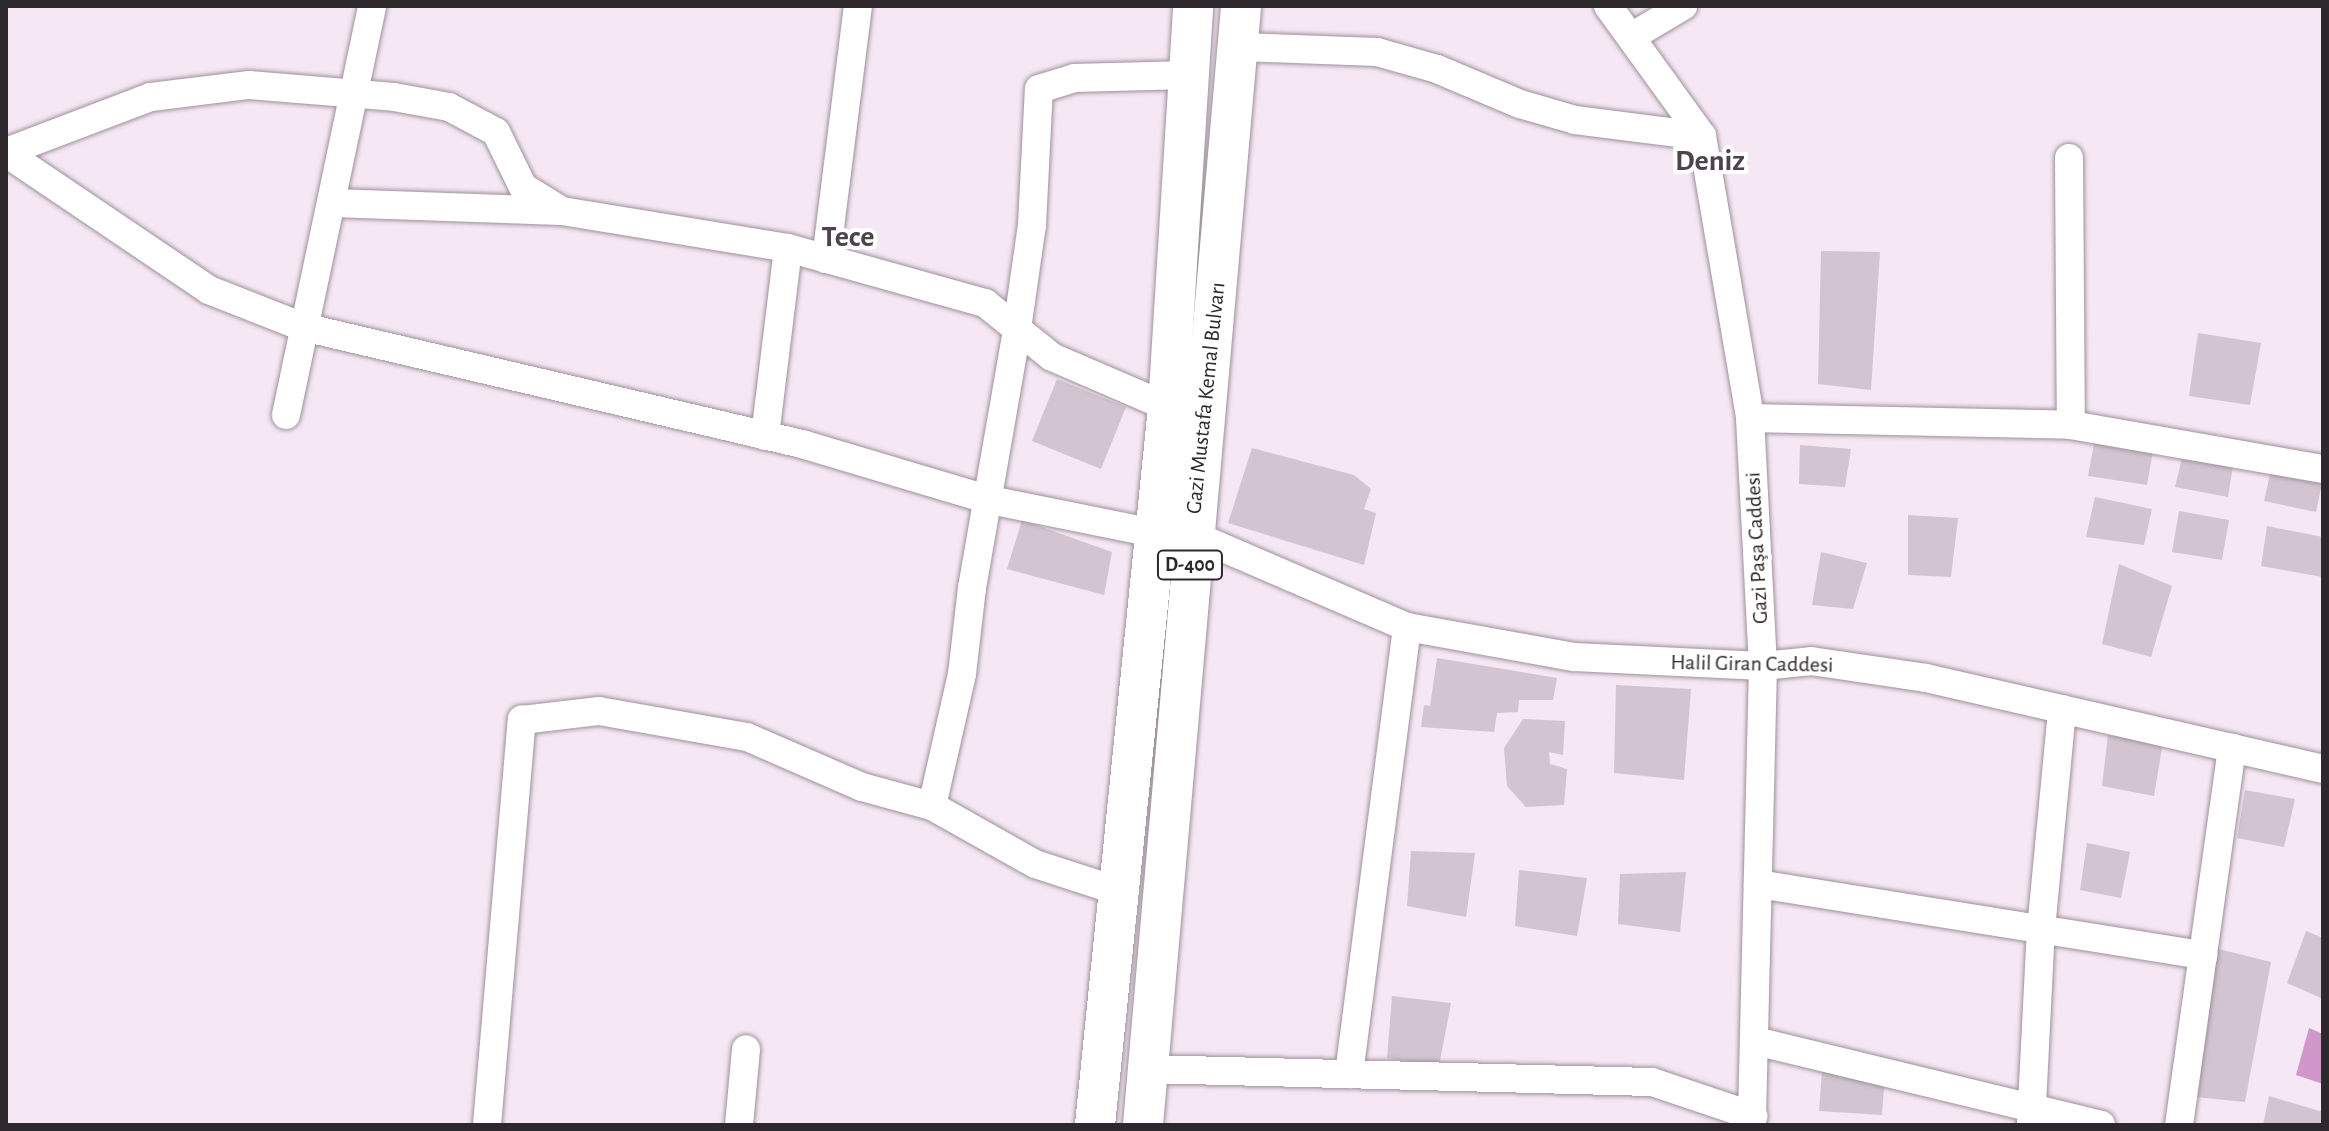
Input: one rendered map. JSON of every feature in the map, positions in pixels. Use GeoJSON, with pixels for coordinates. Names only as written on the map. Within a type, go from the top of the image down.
{"type":"FeatureCollection","features":[{"type":"Feature","properties":{"kind":"highway","name":"Gazi Mustafa Kemal Bulvarı"},"geometry":{"type":"LineString","coordinates":[[1095,1125],[1168,407],[1193,6]]}},
{"type":"Feature","properties":{"kind":"highway","name":"Gazi Mustafa Kemal Bulvarı"},"geometry":{"type":"LineString","coordinates":[[1143,1125],[1193,535],[1241,47],[1241,6]]}},
{"type":"Feature","properties":{"kind":"street"},"geometry":{"type":"LineString","coordinates":[[286,415],[303,327],[333,203],[350,93],[372,6]]}},
{"type":"Feature","properties":{"kind":"street"},"geometry":{"type":"LineString","coordinates":[[826,259],[858,6]]}},
{"type":"Feature","properties":{"kind":"street","name":"Gazi Paşa Caddesi"},"geometry":{"type":"LineString","coordinates":[[1608,6],[1702,136],[1750,418],[1763,666],[1753,1120]]}},
{"type":"Feature","properties":{"kind":"street"},"geometry":{"type":"LineString","coordinates":[[1631,37],[1683,6]]}},
{"type":"Feature","properties":{"kind":"street"},"geometry":{"type":"LineString","coordinates":[[1241,47],[1377,52],[1437,69],[1520,104],[1575,120],[1702,136]]}},
{"type":"Feature","properties":{"kind":"street"},"geometry":{"type":"LineString","coordinates":[[932,806],[962,674],[972,588],[990,500],[1017,329],[1032,225],[1039,89],[1074,78],[1189,75]]}},
{"type":"Feature","properties":{"kind":"street"},"geometry":{"type":"LineString","coordinates":[[6,152],[151,97],[249,85],[350,93],[449,107],[496,132],[523,187],[562,211]]}},
{"type":"Feature","properties":{"kind":"street"},"geometry":{"type":"LineString","coordinates":[[6,152],[209,290],[303,327],[765,436],[990,500],[1153,533],[1193,535]]}},
{"type":"Feature","properties":{"kind":"street"},"geometry":{"type":"LineString","coordinates":[[2069,158],[2075,318],[2071,425]]}},
{"type":"Feature","properties":{"kind":"street"},"geometry":{"type":"LineString","coordinates":[[333,203],[562,211],[788,248],[985,303],[1052,357],[1168,407]]}},
{"type":"Feature","properties":{"kind":"street"},"geometry":{"type":"LineString","coordinates":[[765,436],[788,248]]}},
{"type":"Feature","properties":{"kind":"street"},"geometry":{"type":"LineString","coordinates":[[1750,418],[2071,425],[2323,469]]}},
{"type":"Feature","properties":{"kind":"street","name":"Halil Giran Caddesi"},"geometry":{"type":"LineString","coordinates":[[1193,535],[1407,627],[1574,657],[1763,666],[1811,661],[1926,678],[2323,769]]}},
{"type":"Feature","properties":{"kind":"street"},"geometry":{"type":"LineString","coordinates":[[1349,1074],[1407,627]]}},
{"type":"Feature","properties":{"kind":"street"},"geometry":{"type":"LineString","coordinates":[[2031,1117],[2041,929],[2062,709]]}},
{"type":"Feature","properties":{"kind":"street"},"geometry":{"type":"LineString","coordinates":[[487,1125],[522,720],[599,711],[747,737],[862,787],[932,806],[1035,864],[1118,891]]}},
{"type":"Feature","properties":{"kind":"street"},"geometry":{"type":"LineString","coordinates":[[2179,1125],[2232,748]]}},
{"type":"Feature","properties":{"kind":"street"},"geometry":{"type":"LineString","coordinates":[[1758,884],[2203,955]]}},
{"type":"Feature","properties":{"kind":"street"},"geometry":{"type":"LineString","coordinates":[[1755,1041],[2031,1117],[2101,1125]]}},
{"type":"Feature","properties":{"kind":"street"},"geometry":{"type":"LineString","coordinates":[[739,1125],[746,1049]]}},
{"type":"Feature","properties":{"kind":"street"},"geometry":{"type":"LineString","coordinates":[[1148,1069],[1652,1082],[1753,1120]]}},
{"type":"Feature","properties":{"kind":"shaded area"},"geometry":{"type":"Polygon","coordinates":[[[2309,1028],[2323,1034],[2323,1084],[2296,1075],[2309,1028]]]}},
{"type":"Feature","properties":{"kind":"building"},"geometry":{"type":"Polygon","coordinates":[[[1821,251],[1880,252],[1871,390],[1818,384],[1821,251]]]}},
{"type":"Feature","properties":{"kind":"building"},"geometry":{"type":"Polygon","coordinates":[[[2198,333],[2261,343],[2250,405],[2189,396],[2198,333]]]}},
{"type":"Feature","properties":{"kind":"building"},"geometry":{"type":"Polygon","coordinates":[[[1057,379],[1126,407],[1101,469],[1032,441],[1057,379]]]}},
{"type":"Feature","properties":{"kind":"building"},"geometry":{"type":"Polygon","coordinates":[[[2095,439],[2153,451],[2147,485],[2088,476],[2095,439]]]}},
{"type":"Feature","properties":{"kind":"building"},"geometry":{"type":"Polygon","coordinates":[[[1800,445],[1851,449],[1845,487],[1799,484],[1800,445]]]}},
{"type":"Feature","properties":{"kind":"building"},"geometry":{"type":"Polygon","coordinates":[[[1252,448],[1354,475],[1371,489],[1364,509],[1376,513],[1364,565],[1228,523],[1252,448]]]}},
{"type":"Feature","properties":{"kind":"building"},"geometry":{"type":"Polygon","coordinates":[[[2184,450],[2234,460],[2228,497],[2175,487],[2184,450]]]}},
{"type":"Feature","properties":{"kind":"building"},"geometry":{"type":"Polygon","coordinates":[[[2273,461],[2323,479],[2316,512],[2264,501],[2273,461]]]}},
{"type":"Feature","properties":{"kind":"building"},"geometry":{"type":"Polygon","coordinates":[[[2095,497],[2152,509],[2144,545],[2086,537],[2095,497]]]}},
{"type":"Feature","properties":{"kind":"building"},"geometry":{"type":"Polygon","coordinates":[[[2179,511],[2229,520],[2222,560],[2172,552],[2179,511]]]}},
{"type":"Feature","properties":{"kind":"building"},"geometry":{"type":"Polygon","coordinates":[[[1908,515],[1958,518],[1951,577],[1908,575],[1908,515]]]}},
{"type":"Feature","properties":{"kind":"building"},"geometry":{"type":"Polygon","coordinates":[[[1022,520],[1112,552],[1104,595],[1007,569],[1022,520]]]}},
{"type":"Feature","properties":{"kind":"building"},"geometry":{"type":"Polygon","coordinates":[[[2267,526],[2323,537],[2323,577],[2261,566],[2267,526]]]}},
{"type":"Feature","properties":{"kind":"building"},"geometry":{"type":"Polygon","coordinates":[[[1821,552],[1867,563],[1853,609],[1812,605],[1821,552]]]}},
{"type":"Feature","properties":{"kind":"building"},"geometry":{"type":"Polygon","coordinates":[[[2119,564],[2172,586],[2151,657],[2102,644],[2119,564]]]}},
{"type":"Feature","properties":{"kind":"building"},"geometry":{"type":"Polygon","coordinates":[[[1437,658],[1557,678],[1553,700],[1519,700],[1518,712],[1497,713],[1494,732],[1421,727],[1424,705],[1430,706],[1437,658]]]}},
{"type":"Feature","properties":{"kind":"building"},"geometry":{"type":"Polygon","coordinates":[[[1616,685],[1691,689],[1684,780],[1614,773],[1616,685]]]}},
{"type":"Feature","properties":{"kind":"building"},"geometry":{"type":"Polygon","coordinates":[[[1523,719],[1565,721],[1563,755],[1549,752],[1550,764],[1567,769],[1564,805],[1526,807],[1507,786],[1504,748],[1523,719]]]}},
{"type":"Feature","properties":{"kind":"building"},"geometry":{"type":"Polygon","coordinates":[[[2108,735],[2163,742],[2154,796],[2102,786],[2108,735]]]}},
{"type":"Feature","properties":{"kind":"building"},"geometry":{"type":"Polygon","coordinates":[[[2245,790],[2295,799],[2284,847],[2237,838],[2245,790]]]}},
{"type":"Feature","properties":{"kind":"building"},"geometry":{"type":"Polygon","coordinates":[[[2087,843],[2130,852],[2121,898],[2080,890],[2087,843]]]}},
{"type":"Feature","properties":{"kind":"building"},"geometry":{"type":"Polygon","coordinates":[[[1411,851],[1475,853],[1466,917],[1407,906],[1411,851]]]}},
{"type":"Feature","properties":{"kind":"building"},"geometry":{"type":"Polygon","coordinates":[[[1519,870],[1587,878],[1577,936],[1515,926],[1519,870]]]}},
{"type":"Feature","properties":{"kind":"building"},"geometry":{"type":"Polygon","coordinates":[[[1686,872],[1680,932],[1618,924],[1620,874],[1686,872]]]}},
{"type":"Feature","properties":{"kind":"building"},"geometry":{"type":"Polygon","coordinates":[[[2306,931],[2323,938],[2323,999],[2287,983],[2306,931]]]}},
{"type":"Feature","properties":{"kind":"building"},"geometry":{"type":"Polygon","coordinates":[[[2215,948],[2271,962],[2245,1102],[2196,1097],[2215,948]]]}},
{"type":"Feature","properties":{"kind":"building"},"geometry":{"type":"Polygon","coordinates":[[[1392,996],[1451,1003],[1439,1066],[1387,1058],[1392,996]]]}},
{"type":"Feature","properties":{"kind":"building"},"geometry":{"type":"Polygon","coordinates":[[[1822,1071],[1885,1075],[1882,1115],[1819,1111],[1822,1071]]]}},
{"type":"Feature","properties":{"kind":"building"},"geometry":{"type":"Polygon","coordinates":[[[2269,1096],[2323,1112],[2323,1125],[2263,1125],[2269,1096]]]}},
{"type":"Feature","properties":{"kind":"district","name":"Deniz"},"geometry":{"type":"Point","coordinates":[1710,161]}},
{"type":"Feature","properties":{"kind":"district","name":"Tece"},"geometry":{"type":"Point","coordinates":[848,237]}}]}
